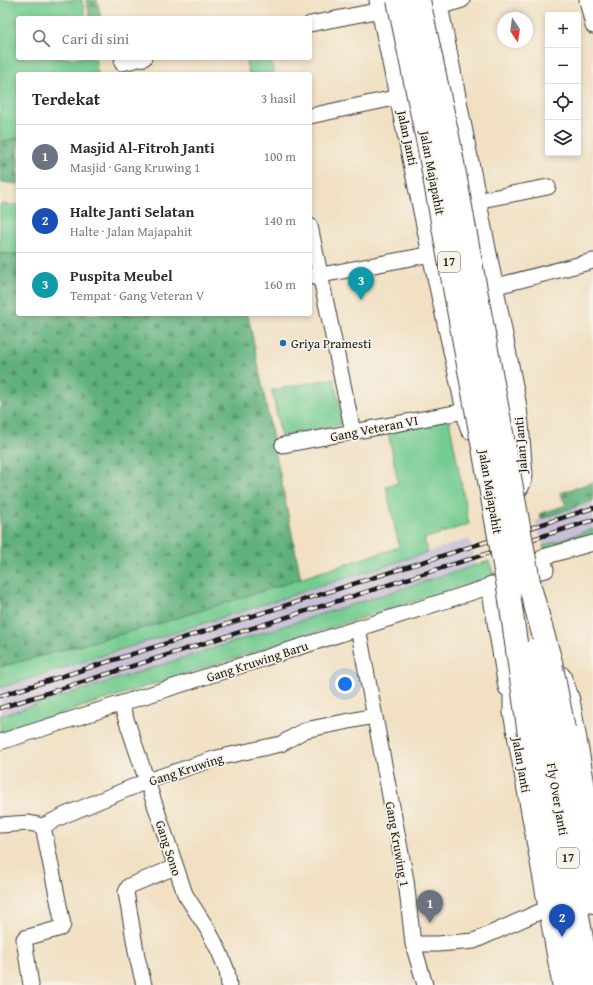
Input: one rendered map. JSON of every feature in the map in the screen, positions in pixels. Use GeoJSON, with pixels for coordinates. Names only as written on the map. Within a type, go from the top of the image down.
{"type":"FeatureCollection","features":[{"type":"Feature","properties":{"kind":"highway","name":"Jalan Majapahit"},"geometry":{"type":"LineString","coordinates":[[432,2],[449,141],[546,731]]}},
{"type":"Feature","properties":{"kind":"highway","name":"Jalan Majapahit"},"geometry":{"type":"LineString","coordinates":[[386,3],[428,144],[509,593],[529,735],[574,985]]}},
{"type":"Feature","properties":{"kind":"highway","name":"Jalan Majapahit"},"geometry":{"type":"LineString","coordinates":[[522,580],[551,662],[564,729],[593,902]]}},
{"type":"Feature","properties":{"kind":"highway","name":"Fly Over Janti"},"geometry":{"type":"LineString","coordinates":[[546,731],[590,985]]}},
{"type":"Feature","properties":{"kind":"street"},"geometry":{"type":"LineString","coordinates":[[432,2],[462,0]]}},
{"type":"Feature","properties":{"kind":"street"},"geometry":{"type":"LineString","coordinates":[[587,0],[593,26]]}},
{"type":"Feature","properties":{"kind":"street","name":"Jalan Janti"},"geometry":{"type":"LineString","coordinates":[[386,3],[401,105],[465,411],[471,431],[494,481],[500,489],[506,493],[513,494],[518,491],[523,476],[516,401],[476,201],[458,101],[432,2]]}},
{"type":"Feature","properties":{"kind":"street"},"geometry":{"type":"LineString","coordinates":[[312,23],[386,3]]}},
{"type":"Feature","properties":{"kind":"street"},"geometry":{"type":"LineString","coordinates":[[122,63],[135,60]]}},
{"type":"Feature","properties":{"kind":"street"},"geometry":{"type":"LineString","coordinates":[[312,116],[401,105],[458,101]]}},
{"type":"Feature","properties":{"kind":"street"},"geometry":{"type":"LineString","coordinates":[[476,201],[548,187]]}},
{"type":"Feature","properties":{"kind":"street"},"geometry":{"type":"LineString","coordinates":[[312,246],[315,277],[353,432]]}},
{"type":"Feature","properties":{"kind":"street"},"geometry":{"type":"LineString","coordinates":[[315,277],[432,254]]}},
{"type":"Feature","properties":{"kind":"street"},"geometry":{"type":"LineString","coordinates":[[493,288],[593,261]]}},
{"type":"Feature","properties":{"kind":"street"},"geometry":{"type":"LineString","coordinates":[[465,411],[480,420],[496,422],[504,419],[511,411],[516,401]]}},
{"type":"Feature","properties":{"kind":"street","name":"Gang Veteran VI"},"geometry":{"type":"LineString","coordinates":[[283,446],[465,411]]}},
{"type":"Feature","properties":{"kind":"street","name":"Gang Kruwing Baru"},"geometry":{"type":"LineString","coordinates":[[0,742],[491,586],[522,580],[546,570],[543,557],[593,543]]}},
{"type":"Feature","properties":{"kind":"street"},"geometry":{"type":"LineString","coordinates":[[522,580],[570,700],[593,830]]}},
{"type":"Feature","properties":{"kind":"street","name":"Jalan Janti"},"geometry":{"type":"LineString","coordinates":[[522,580],[513,712],[562,985]]}},
{"type":"Feature","properties":{"kind":"street"},"geometry":{"type":"LineString","coordinates":[[491,586],[513,712]]}},
{"type":"Feature","properties":{"kind":"street","name":"Gang Kruwing 1"},"geometry":{"type":"LineString","coordinates":[[358,628],[406,880],[413,944],[425,985]]}},
{"type":"Feature","properties":{"kind":"street"},"geometry":{"type":"LineString","coordinates":[[513,712],[519,700],[536,685],[547,683],[557,685],[563,689],[570,700]]}},
{"type":"Feature","properties":{"kind":"street","name":"Gang Sono"},"geometry":{"type":"LineString","coordinates":[[121,704],[174,867],[185,894],[208,930],[224,961],[229,985]]}},
{"type":"Feature","properties":{"kind":"street","name":"Gang Kruwing"},"geometry":{"type":"LineString","coordinates":[[43,826],[78,809],[147,781],[218,758],[281,744],[305,730],[374,716]]}},
{"type":"Feature","properties":{"kind":"street"},"geometry":{"type":"LineString","coordinates":[[0,825],[29,823],[43,826],[62,926],[61,928],[24,938],[31,985]]}},
{"type":"Feature","properties":{"kind":"street"},"geometry":{"type":"LineString","coordinates":[[144,985],[137,957],[126,892],[127,888],[174,867]]}},
{"type":"Feature","properties":{"kind":"street"},"geometry":{"type":"LineString","coordinates":[[413,944],[474,942],[548,908]]}},
{"type":"Feature","properties":{"kind":"shaded area"},"geometry":{"type":"Polygon","coordinates":[[[593,502],[593,529],[543,545],[535,521],[593,502]]]}},
{"type":"Feature","properties":{"kind":"shaded area"},"geometry":{"type":"Polygon","coordinates":[[[469,539],[477,565],[0,716],[0,688],[469,539]]]}},
{"type":"Feature","properties":{"kind":"green space"},"geometry":{"type":"Polygon","coordinates":[[[0,0],[82,0],[86,16],[16,16],[16,60],[95,60],[98,72],[16,72],[16,138],[0,142],[0,0]]]}},
{"type":"Feature","properties":{"kind":"green space"},"geometry":{"type":"Polygon","coordinates":[[[86,0],[97,0],[101,16],[90,16],[86,0]]]}},
{"type":"Feature","properties":{"kind":"green space"},"geometry":{"type":"Polygon","coordinates":[[[246,60],[271,60],[274,72],[248,72],[246,60]]]}},
{"type":"Feature","properties":{"kind":"green space"},"geometry":{"type":"Polygon","coordinates":[[[16,138],[16,184],[0,182],[0,142],[16,138]]]}},
{"type":"Feature","properties":{"kind":"green space"},"geometry":{"type":"Polygon","coordinates":[[[0,204],[16,205],[16,254],[0,254],[0,204]]]}},
{"type":"Feature","properties":{"kind":"green space"},"geometry":{"type":"Polygon","coordinates":[[[0,254],[16,254],[16,316],[248,316],[301,579],[161,623],[0,667],[0,254]]]}},
{"type":"Feature","properties":{"kind":"green space"},"geometry":{"type":"Polygon","coordinates":[[[334,378],[343,424],[281,437],[272,390],[334,378]]]}},
{"type":"Feature","properties":{"kind":"green space"},"geometry":{"type":"Polygon","coordinates":[[[449,419],[469,524],[424,539],[428,552],[0,688],[0,667],[161,623],[399,547],[386,486],[398,483],[388,431],[449,419]]]}},
{"type":"Feature","properties":{"kind":"green space"},"geometry":{"type":"Polygon","coordinates":[[[593,482],[593,501],[541,519],[539,514],[566,505],[560,493],[593,482]]]}},
{"type":"Feature","properties":{"kind":"green space"},"geometry":{"type":"Polygon","coordinates":[[[593,529],[593,541],[546,554],[543,546],[593,529]]]}},
{"type":"Feature","properties":{"kind":"green space"},"geometry":{"type":"Polygon","coordinates":[[[489,561],[494,576],[0,733],[0,716],[489,561]]]}},
{"type":"Feature","properties":{"kind":"railway"},"geometry":{"type":"LineString","coordinates":[[0,696],[593,508]]}},
{"type":"Feature","properties":{"kind":"railway"},"geometry":{"type":"LineString","coordinates":[[0,708],[593,520]]}},
{"type":"Feature","properties":{"kind":"place","name":"Puspita Meubel"},"geometry":{"type":"Point","coordinates":[361,300]}},
{"type":"Feature","properties":{"kind":"place","name":"Griya Pramesti"},"geometry":{"type":"Point","coordinates":[283,343]}},
{"type":"Feature","properties":{"kind":"place","name":"Masjid Al-Fitroh Janti"},"geometry":{"type":"Point","coordinates":[430,923]}},
{"type":"Feature","properties":{"kind":"place","name":"Halte Janti Selatan"},"geometry":{"type":"Point","coordinates":[562,937]}}]}
